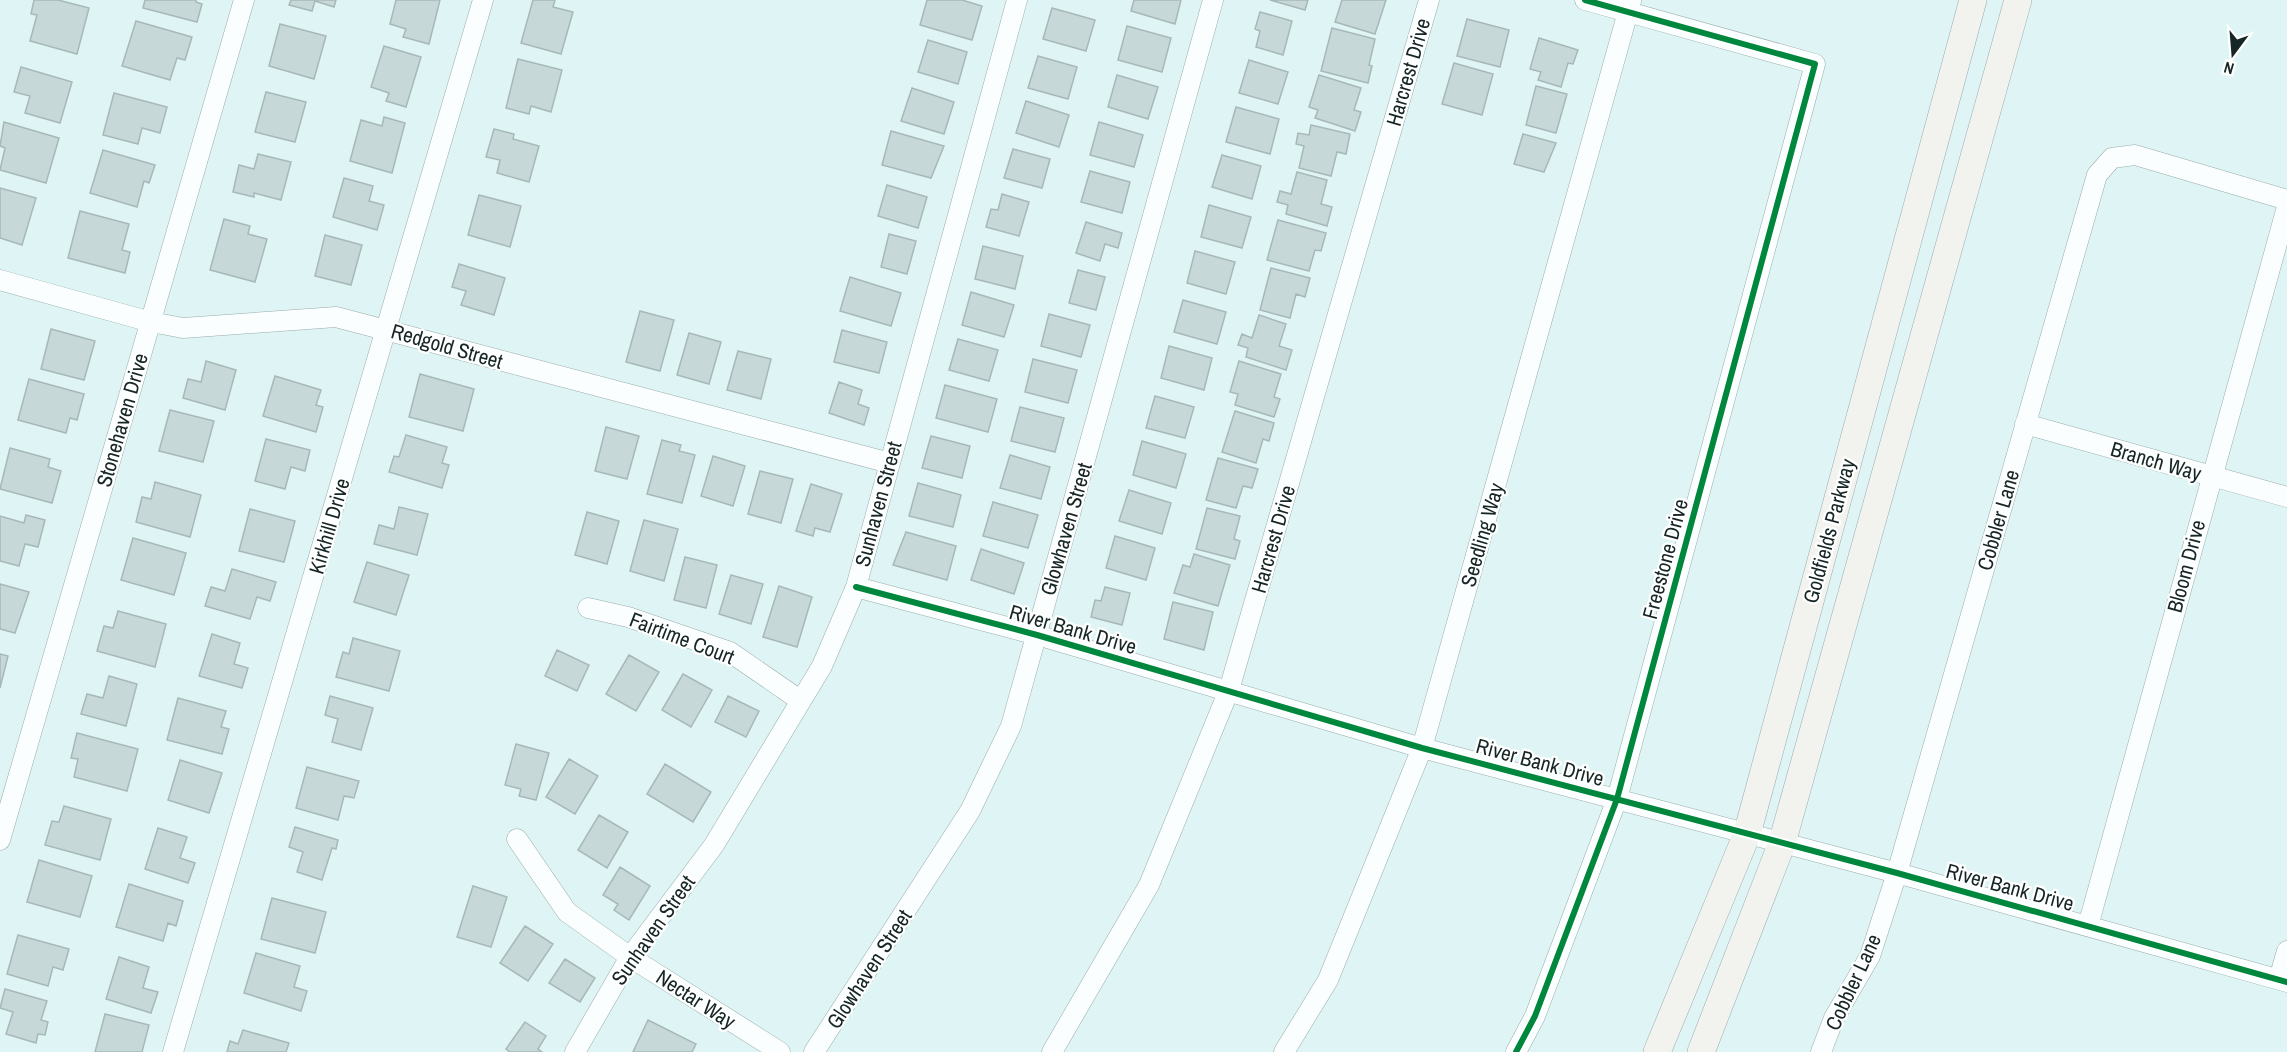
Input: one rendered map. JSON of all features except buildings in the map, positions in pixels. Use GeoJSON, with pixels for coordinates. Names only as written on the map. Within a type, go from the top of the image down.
{"type":"FeatureCollection","features":[{"type":"Feature","properties":{"kind":"main road","name":"Goldfields Parkway"},"geometry":{"type":"LineString","coordinates":[[1657,1052],[1747,834],[1973,0]]}},
{"type":"Feature","properties":{"kind":"main road","name":"Goldfields Parkway"},"geometry":{"type":"LineString","coordinates":[[1701,1052],[1782,843],[2018,0]]}},
{"type":"Feature","properties":{"kind":"street","name":"Stonehaven Drive"},"geometry":{"type":"LineString","coordinates":[[0,840],[244,0]]}},
{"type":"Feature","properties":{"kind":"street","name":"Kirkhill Drive"},"geometry":{"type":"LineString","coordinates":[[173,1052],[483,0]]}},
{"type":"Feature","properties":{"kind":"street","name":"Sunhaven Street"},"geometry":{"type":"LineString","coordinates":[[574,1052],[630,957],[714,845],[822,666],[856,587],[1017,0]]}},
{"type":"Feature","properties":{"kind":"street","name":"Glowhaven Street"},"geometry":{"type":"LineString","coordinates":[[814,1052],[970,811],[1011,726],[1213,0]]}},
{"type":"Feature","properties":{"kind":"street","name":"Harcrest Drive"},"geometry":{"type":"LineString","coordinates":[[1052,1052],[1149,885],[1229,690],[1429,0]]}},
{"type":"Feature","properties":{"kind":"street"},"geometry":{"type":"LineString","coordinates":[[1585,0],[1630,6]]}},
{"type":"Feature","properties":{"kind":"street","name":"Freestone Drive"},"geometry":{"type":"LineString","coordinates":[[1516,1052],[1535,1016],[1617,800],[1815,64],[1630,6]]}},
{"type":"Feature","properties":{"kind":"street","name":"Seedling Way"},"geometry":{"type":"LineString","coordinates":[[1284,1052],[1328,981],[1422,748],[1630,6]]}},
{"type":"Feature","properties":{"kind":"street","name":"Cobbler Lane"},"geometry":{"type":"LineString","coordinates":[[1821,1052],[1834,1018],[1870,956],[1897,873],[2089,196],[2097,175],[2112,158],[2135,155],[2287,200]]}},
{"type":"Feature","properties":{"kind":"street","name":"Bloom Drive"},"geometry":{"type":"LineString","coordinates":[[2088,926],[2287,207]]}},
{"type":"Feature","properties":{"kind":"street","name":"Redgold Street"},"geometry":{"type":"LineString","coordinates":[[0,280],[151,322],[183,328],[336,316],[890,464]]}},
{"type":"Feature","properties":{"kind":"street","name":"Branch Way"},"geometry":{"type":"LineString","coordinates":[[2025,424],[2287,497]]}},
{"type":"Feature","properties":{"kind":"street","name":"River Bank Drive"},"geometry":{"type":"LineString","coordinates":[[856,587],[1037,635],[1422,748],[1897,873],[2283,980]]}},
{"type":"Feature","properties":{"kind":"street","name":"Fairtime Court"},"geometry":{"type":"LineString","coordinates":[[588,608],[628,617],[730,652],[801,701]]}},
{"type":"Feature","properties":{"kind":"street","name":"Nectar Way"},"geometry":{"type":"LineString","coordinates":[[517,839],[567,912],[630,957],[780,1052]]}},
{"type":"Feature","properties":{"kind":"street"},"geometry":{"type":"LineString","coordinates":[[2283,980],[2287,951]]}},
{"type":"Feature","properties":{"kind":"cycle path"},"geometry":{"type":"LineString","coordinates":[[1516,1052],[1535,1016],[1617,799],[1815,64],[1585,0]]}},
{"type":"Feature","properties":{"kind":"cycle path"},"geometry":{"type":"LineString","coordinates":[[856,587],[1037,635],[1422,748],[1897,873],[2287,982]]}}]}
